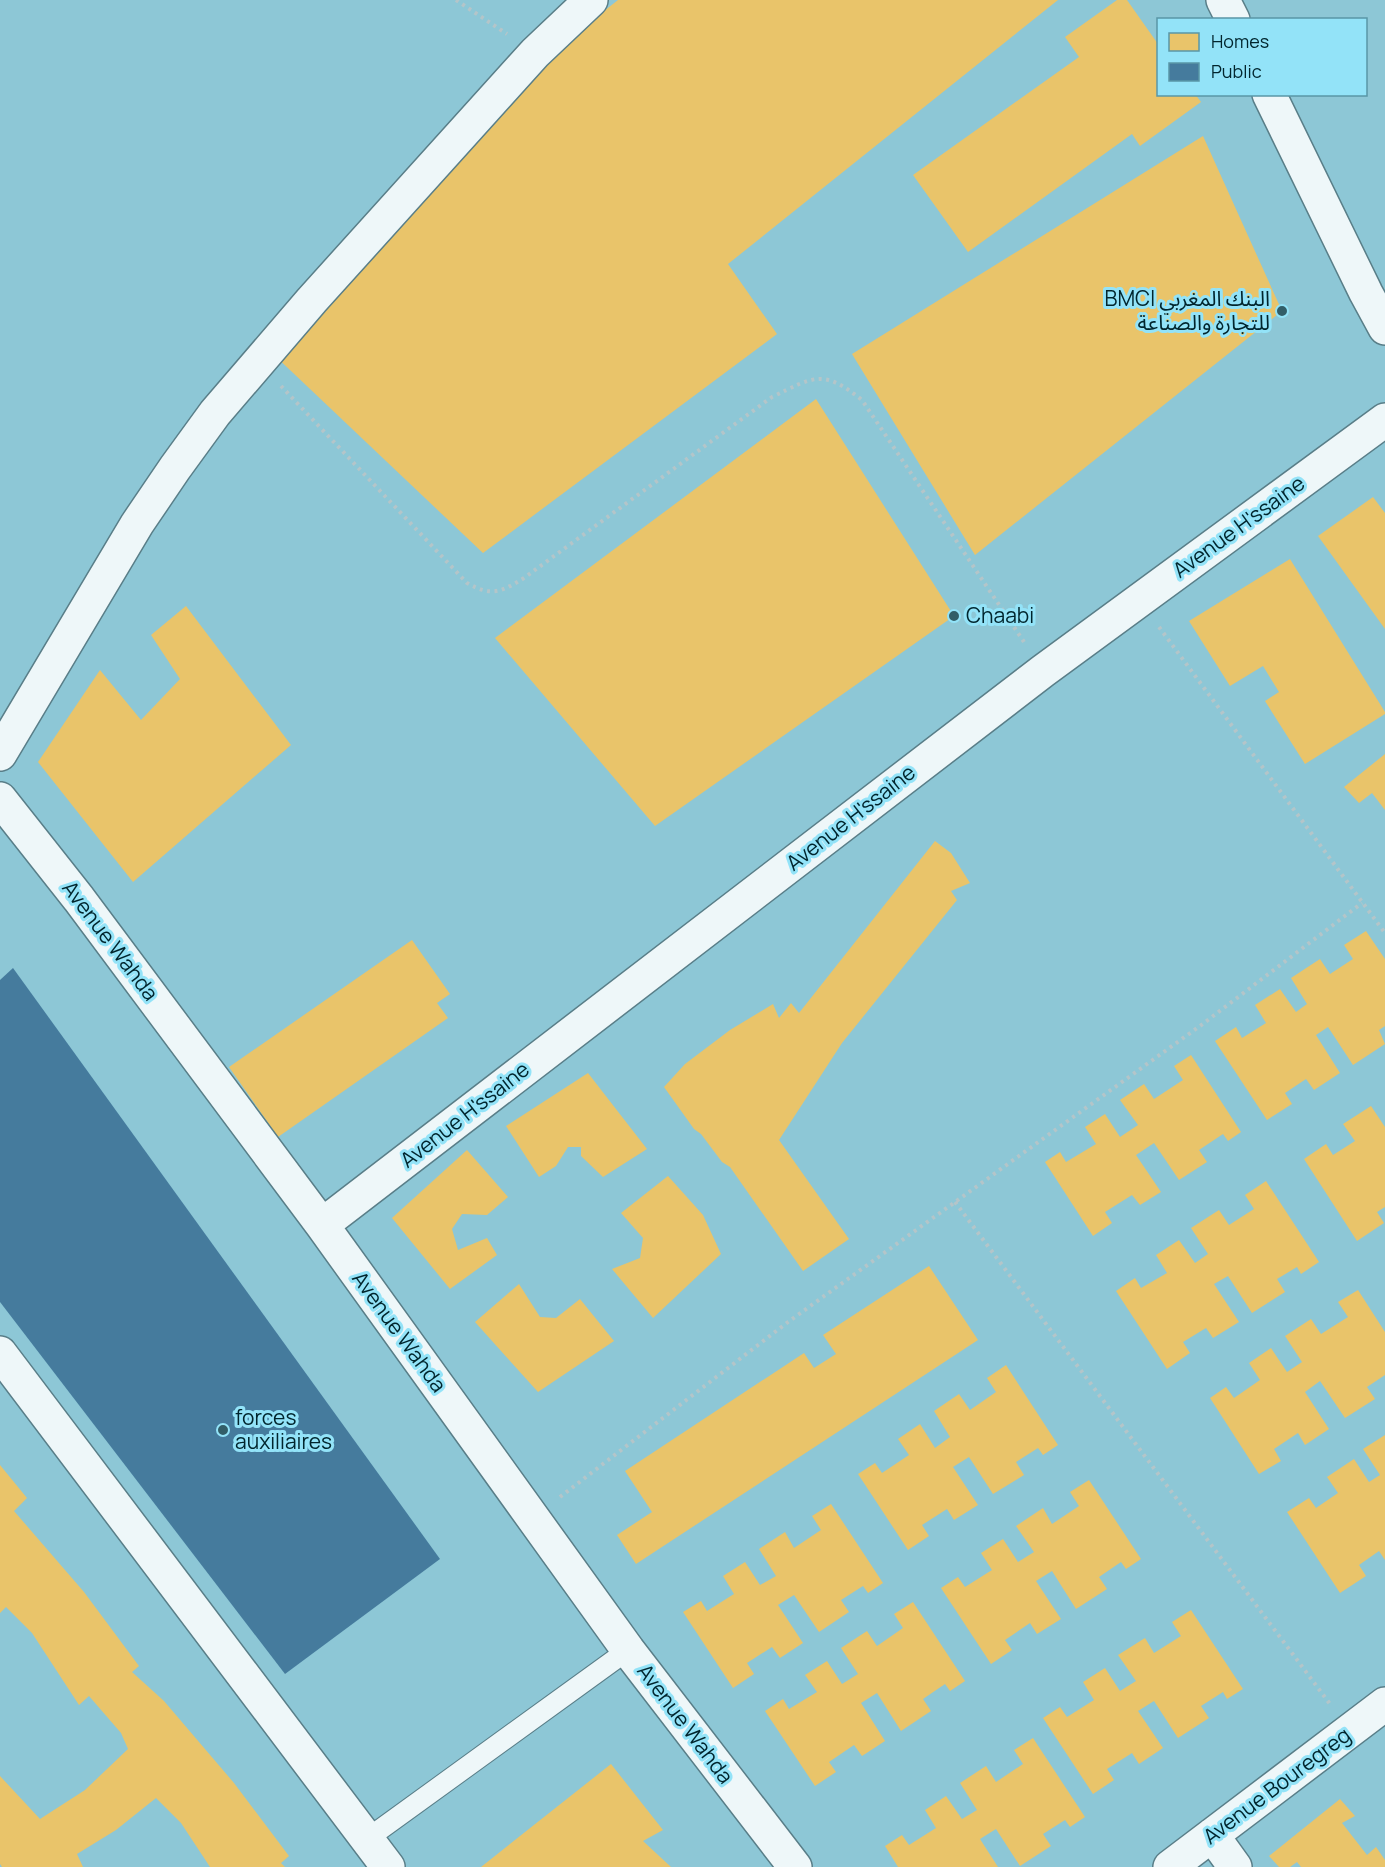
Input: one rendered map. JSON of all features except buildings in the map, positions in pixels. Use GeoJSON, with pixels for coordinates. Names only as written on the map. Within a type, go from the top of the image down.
{"type":"FeatureCollection","features":[{"type":"Feature","properties":{"kind":"street"},"geometry":{"type":"LineString","coordinates":[[0,753],[137,524],[201,432],[258,362],[535,53],[591,0]]}},
{"type":"Feature","properties":{"kind":"street"},"geometry":{"type":"LineString","coordinates":[[1223,0],[1232,18]]}},
{"type":"Feature","properties":{"kind":"street"},"geometry":{"type":"LineString","coordinates":[[1270,96],[1385,328]]}},
{"type":"Feature","properties":{"kind":"street","name":"Avenue H'ssaine"},"geometry":{"type":"LineString","coordinates":[[322,1225],[1043,670],[1385,420]]}},
{"type":"Feature","properties":{"kind":"street","name":"Avenue Wahda"},"geometry":{"type":"LineString","coordinates":[[0,799],[79,899],[322,1225],[628,1650],[795,1867]]}},
{"type":"Feature","properties":{"kind":"street"},"geometry":{"type":"LineString","coordinates":[[0,1353],[388,1867]]}},
{"type":"Feature","properties":{"kind":"street","name":"Avenue Bouregreg"},"geometry":{"type":"LineString","coordinates":[[1170,1867],[1385,1704]]}},
{"type":"Feature","properties":{"kind":"street"},"geometry":{"type":"LineString","coordinates":[[1212,1835],[1235,1867]]}},
{"type":"Feature","properties":{"kind":"lane"},"geometry":{"type":"LineString","coordinates":[[367,1839],[628,1650]]}},
{"type":"Feature","properties":{"kind":"path"},"geometry":{"type":"LineString","coordinates":[[456,0],[535,53]]}},
{"type":"Feature","properties":{"kind":"path"},"geometry":{"type":"LineString","coordinates":[[258,362],[467,583],[491,592],[503,590],[524,578],[772,397],[810,378],[828,378],[844,385],[862,400],[1043,670]]}},
{"type":"Feature","properties":{"kind":"path"},"geometry":{"type":"LineString","coordinates":[[1139,600],[1385,933]]}},
{"type":"Feature","properties":{"kind":"path"},"geometry":{"type":"LineString","coordinates":[[533,1518],[788,1322],[1200,1026],[1362,903]]}},
{"type":"Feature","properties":{"kind":"path"},"geometry":{"type":"LineString","coordinates":[[955,1202],[1350,1731]]}},
{"type":"Feature","properties":{"kind":"place","name":"BMCI البنك المغربي للتجارة والصناعة"},"geometry":{"type":"Point","coordinates":[1282,311]}},
{"type":"Feature","properties":{"kind":"place","name":"Chaabi"},"geometry":{"type":"Point","coordinates":[954,616]}},
{"type":"Feature","properties":{"kind":"place","name":"forces auxiliaires"},"geometry":{"type":"Point","coordinates":[223,1430]}}]}
